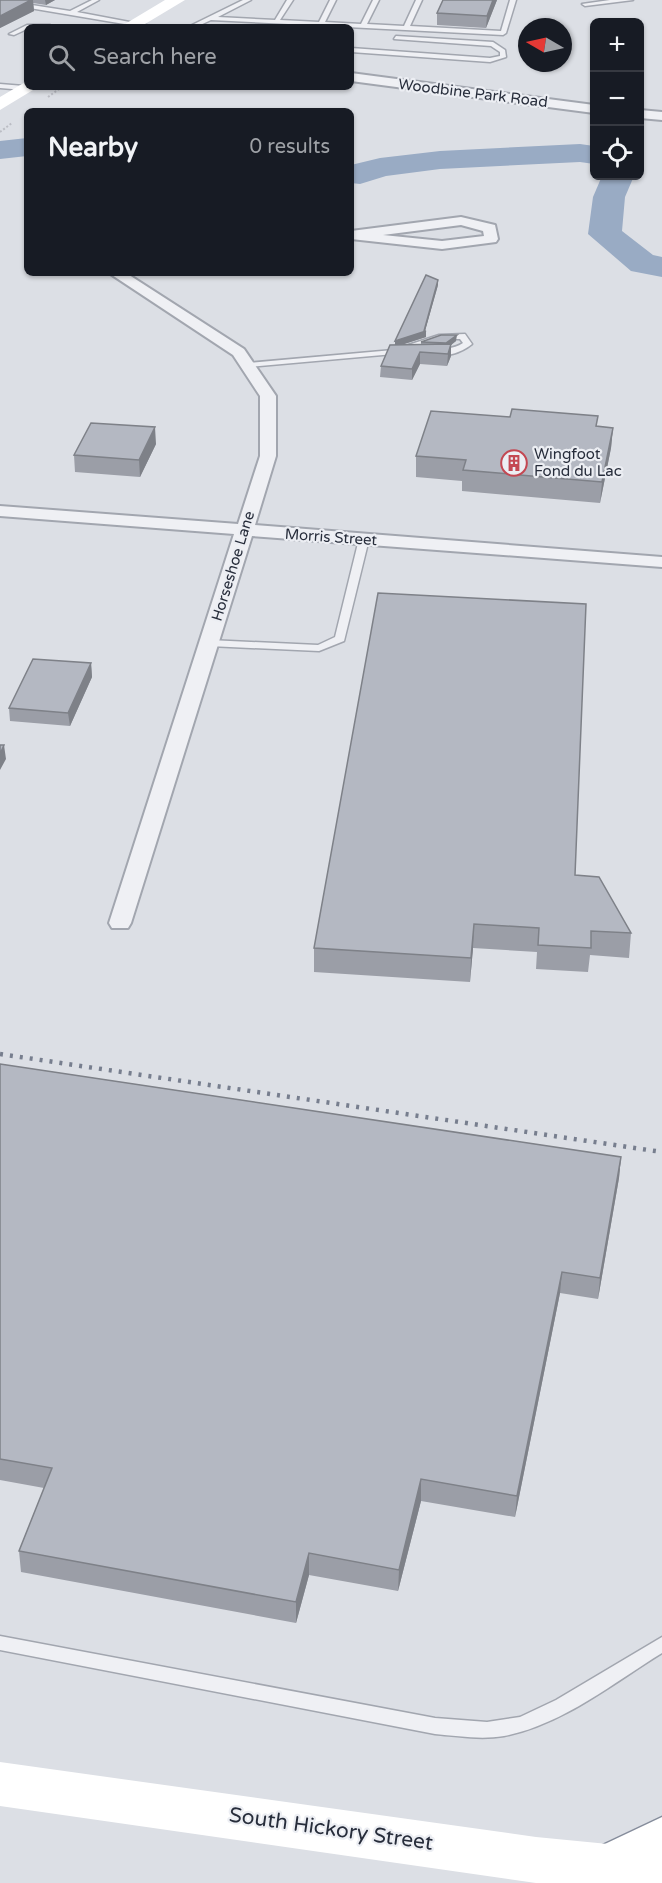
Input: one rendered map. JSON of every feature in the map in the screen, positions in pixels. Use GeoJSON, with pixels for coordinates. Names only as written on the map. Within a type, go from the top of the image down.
{"type":"FeatureCollection","features":[{"type":"Feature","properties":{"kind":"main road"},"geometry":{"type":"LineString","coordinates":[[133,24],[177,0]]}},
{"type":"Feature","properties":{"kind":"main road"},"geometry":{"type":"LineString","coordinates":[[0,105],[24,88]]}},
{"type":"Feature","properties":{"kind":"main road","name":"South Hickory Street"},"geometry":{"type":"LineString","coordinates":[[0,1784],[536,1860],[608,1867],[662,1877]]}},
{"type":"Feature","properties":{"kind":"main road"},"geometry":{"type":"LineString","coordinates":[[608,1867],[662,1840]]}},
{"type":"Feature","properties":{"kind":"street","name":"Woodbine Park Road"},"geometry":{"type":"LineString","coordinates":[[354,76],[436,90],[590,109]]}},
{"type":"Feature","properties":{"kind":"street"},"geometry":{"type":"LineString","coordinates":[[644,114],[662,116]]}},
{"type":"Feature","properties":{"kind":"street"},"geometry":{"type":"LineString","coordinates":[[461,221],[490,228],[491,239],[469,244],[434,246],[356,235],[461,221]]}},
{"type":"Feature","properties":{"kind":"street","name":"Horseshoe Lane"},"geometry":{"type":"LineString","coordinates":[[120,923],[268,456],[268,396],[239,352],[121,276]]}},
{"type":"Feature","properties":{"kind":"street","name":"Morris Street"},"geometry":{"type":"LineString","coordinates":[[0,511],[662,562]]}},
{"type":"Feature","properties":{"kind":"lane"},"geometry":{"type":"LineString","coordinates":[[0,0],[126,24]]}},
{"type":"Feature","properties":{"kind":"lane"},"geometry":{"type":"LineString","coordinates":[[71,13],[96,0]]}},
{"type":"Feature","properties":{"kind":"lane"},"geometry":{"type":"LineString","coordinates":[[197,24],[248,0]]}},
{"type":"Feature","properties":{"kind":"lane"},"geometry":{"type":"LineString","coordinates":[[276,21],[290,0]]}},
{"type":"Feature","properties":{"kind":"lane"},"geometry":{"type":"LineString","coordinates":[[210,18],[321,24],[333,0]]}},
{"type":"Feature","properties":{"kind":"lane"},"geometry":{"type":"LineString","coordinates":[[363,26],[376,0]]}},
{"type":"Feature","properties":{"kind":"lane"},"geometry":{"type":"LineString","coordinates":[[406,28],[419,0]]}},
{"type":"Feature","properties":{"kind":"lane"},"geometry":{"type":"LineString","coordinates":[[354,26],[503,33],[513,0]]}},
{"type":"Feature","properties":{"kind":"lane"},"geometry":{"type":"LineString","coordinates":[[585,4],[630,0]]}},
{"type":"Feature","properties":{"kind":"lane"},"geometry":{"type":"LineString","coordinates":[[12,34],[24,28]]}},
{"type":"Feature","properties":{"kind":"lane"},"geometry":{"type":"LineString","coordinates":[[354,50],[490,60],[503,57],[503,51],[493,44],[396,38]]}},
{"type":"Feature","properties":{"kind":"lane"},"geometry":{"type":"LineString","coordinates":[[0,86],[24,87]]}},
{"type":"Feature","properties":{"kind":"lane"},"geometry":{"type":"LineString","coordinates":[[247,365],[394,352],[457,351],[468,344],[462,336],[448,335],[394,352]]}},
{"type":"Feature","properties":{"kind":"lane"},"geometry":{"type":"LineString","coordinates":[[209,643],[319,648],[340,639],[364,539]]}},
{"type":"Feature","properties":{"kind":"lane"},"geometry":{"type":"LineString","coordinates":[[0,1643],[435,1726],[471,1729],[505,1728],[537,1718],[662,1644]]}},
{"type":"Feature","properties":{"kind":"building"},"geometry":{"type":"Polygon","coordinates":[[[0,0],[31,0],[0,16],[0,0]]]}},
{"type":"Feature","properties":{"kind":"building"},"geometry":{"type":"Polygon","coordinates":[[[443,0],[493,0],[487,16],[437,13],[443,0]]]}},
{"type":"Feature","properties":{"kind":"building"},"geometry":{"type":"Polygon","coordinates":[[[426,275],[438,280],[424,331],[426,331],[395,341],[426,275]]]}},
{"type":"Feature","properties":{"kind":"building"},"geometry":{"type":"Polygon","coordinates":[[[441,335],[457,335],[446,343],[421,342],[441,335]]]}},
{"type":"Feature","properties":{"kind":"building"},"geometry":{"type":"Polygon","coordinates":[[[451,344],[448,354],[420,352],[412,369],[381,366],[390,345],[451,344]]]}},
{"type":"Feature","properties":{"kind":"building","name":"Wingfoot Fond du Lac"},"geometry":{"type":"Polygon","coordinates":[[[512,409],[598,416],[596,426],[613,428],[602,482],[463,470],[466,460],[416,456],[431,411],[510,417],[512,409]]]}},
{"type":"Feature","properties":{"kind":"building"},"geometry":{"type":"Polygon","coordinates":[[[91,423],[155,427],[139,460],[74,455],[91,423]]]}},
{"type":"Feature","properties":{"kind":"building"},"geometry":{"type":"Polygon","coordinates":[[[378,593],[586,604],[575,875],[599,877],[631,933],[591,931],[591,948],[538,945],[539,928],[474,924],[471,958],[314,948],[378,593]]]}},
{"type":"Feature","properties":{"kind":"building"},"geometry":{"type":"Polygon","coordinates":[[[33,659],[91,663],[68,713],[9,708],[33,659]]]}},
{"type":"Feature","properties":{"kind":"building"},"geometry":{"type":"Polygon","coordinates":[[[0,1064],[621,1157],[600,1278],[562,1272],[517,1496],[421,1479],[399,1570],[309,1553],[296,1602],[19,1551],[52,1468],[0,1459],[0,1064]]]}},
{"type":"Feature","properties":{"kind":"waterway"},"geometry":{"type":"LineString","coordinates":[[0,150],[24,147]]}},
{"type":"Feature","properties":{"kind":"waterway"},"geometry":{"type":"LineString","coordinates":[[354,174],[360,175],[380,167],[440,160],[590,154]]}},
{"type":"Feature","properties":{"kind":"waterway"},"geometry":{"type":"LineString","coordinates":[[616,180],[609,197],[605,234],[643,264],[662,267]]}},
{"type":"Feature","properties":{"kind":"railway"},"geometry":{"type":"LineString","coordinates":[[0,1054],[662,1152]]}},
{"type":"Feature","properties":{"kind":"place","name":"Wingfoot Fond du Lac"},"geometry":{"type":"Point","coordinates":[514,463]}}]}
